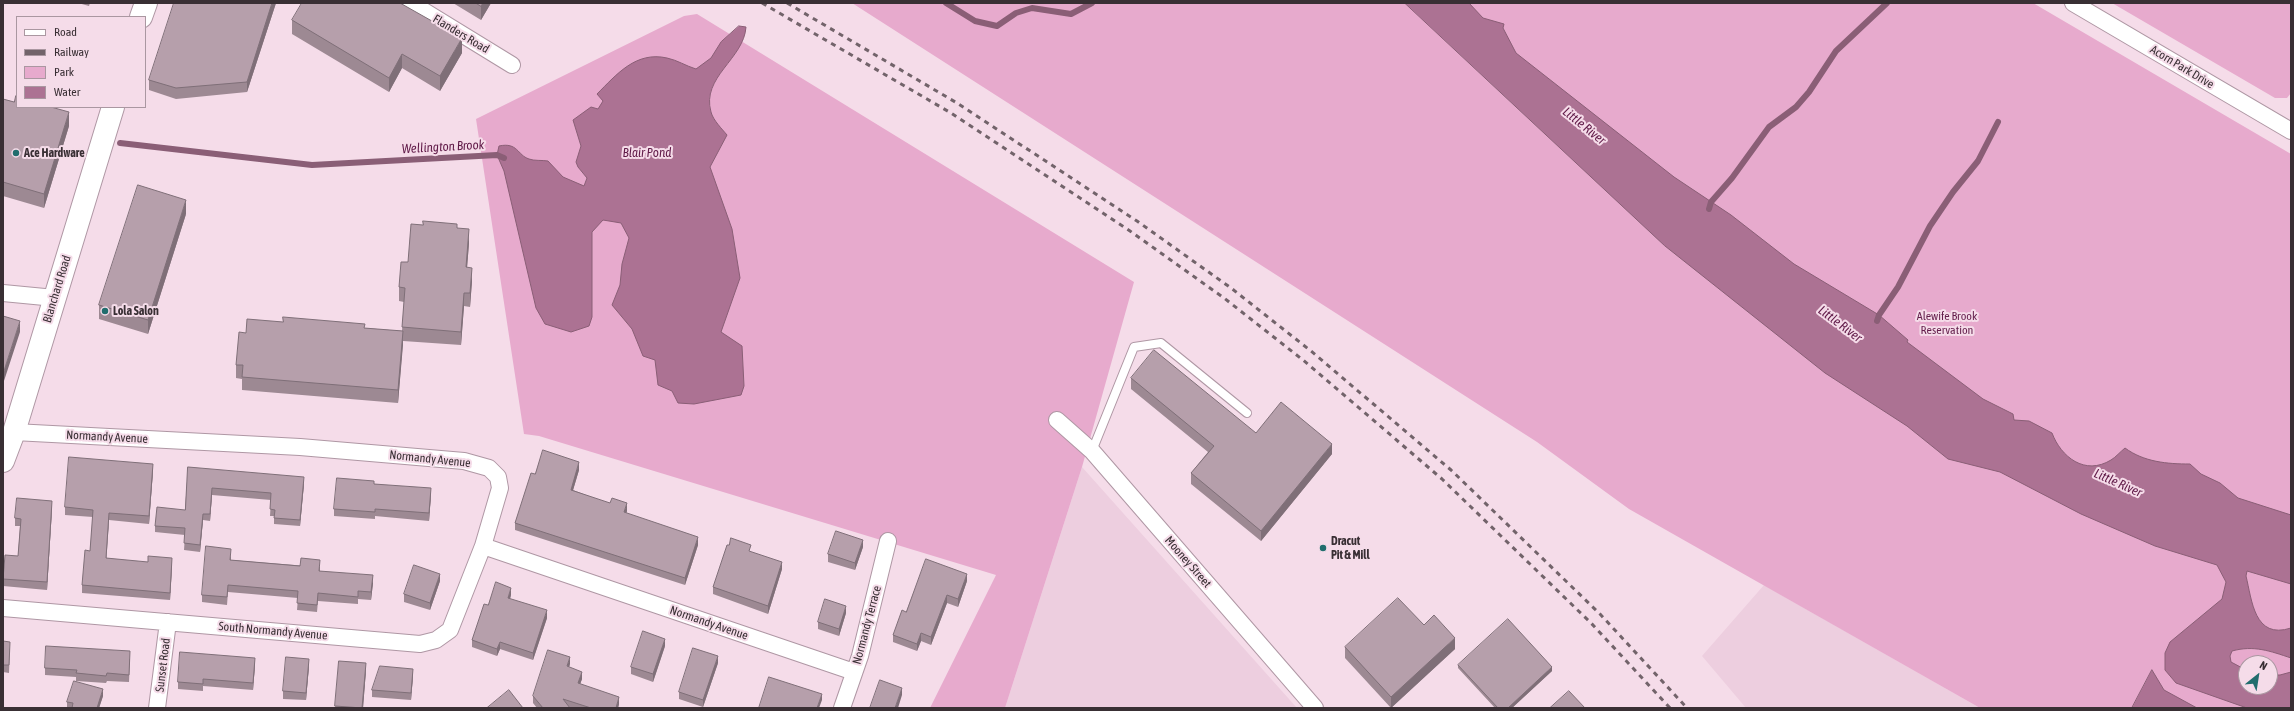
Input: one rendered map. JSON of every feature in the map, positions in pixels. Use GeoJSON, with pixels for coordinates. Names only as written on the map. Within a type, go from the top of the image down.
{"type":"FeatureCollection","features":[{"type":"Feature","properties":{"kind":"main road"},"geometry":{"type":"LineString","coordinates":[[142,16],[146,3]]}},
{"type":"Feature","properties":{"kind":"main road","name":"Blanchard Road"},"geometry":{"type":"LineString","coordinates":[[3,461],[14,432],[111,112]]}},
{"type":"Feature","properties":{"kind":"street","name":"Flanders Road"},"geometry":{"type":"LineString","coordinates":[[411,3],[512,65]]}},
{"type":"Feature","properties":{"kind":"street","name":"Acorn Park Drive"},"geometry":{"type":"LineString","coordinates":[[2073,3],[2290,128]]}},
{"type":"Feature","properties":{"kind":"street"},"geometry":{"type":"LineString","coordinates":[[3,293],[54,298]]}},
{"type":"Feature","properties":{"kind":"street","name":"Mooney Street"},"geometry":{"type":"LineString","coordinates":[[1057,420],[1092,451],[1315,708]]}},
{"type":"Feature","properties":{"kind":"street","name":"Normandy Avenue"},"geometry":{"type":"LineString","coordinates":[[14,432],[300,446],[464,461],[489,468],[498,477],[500,488],[483,546],[854,672]]}},
{"type":"Feature","properties":{"kind":"street","name":"Normandy Terrace"},"geometry":{"type":"LineString","coordinates":[[842,708],[854,672],[888,541]]}},
{"type":"Feature","properties":{"kind":"street","name":"South Normandy Avenue"},"geometry":{"type":"LineString","coordinates":[[3,608],[420,644],[436,640],[450,630],[483,546]]}},
{"type":"Feature","properties":{"kind":"street","name":"Sunset Road"},"geometry":{"type":"LineString","coordinates":[[156,708],[160,696],[168,622]]}},
{"type":"Feature","properties":{"kind":"lane"},"geometry":{"type":"LineString","coordinates":[[1092,451],[1134,347],[1161,343],[1247,413]]}},
{"type":"Feature","properties":{"kind":"shaded area"},"geometry":{"type":"Polygon","coordinates":[[[1082,467],[1297,708],[1005,708],[1082,467]]]}},
{"type":"Feature","properties":{"kind":"shaded area"},"geometry":{"type":"Polygon","coordinates":[[[1764,585],[1980,708],[1746,708],[1702,656],[1764,585]]]}},
{"type":"Feature","properties":{"kind":"green space","name":"Alewife Brook Reservation"},"geometry":{"type":"Polygon","coordinates":[[[852,3],[2033,3],[2291,154],[2291,708],[1980,708],[1629,509],[1537,442],[852,3]]]}},
{"type":"Feature","properties":{"kind":"green space"},"geometry":{"type":"Polygon","coordinates":[[[2112,3],[2291,3],[2291,93],[2287,98],[2275,98],[2112,3]]]}},
{"type":"Feature","properties":{"kind":"green space"},"geometry":{"type":"Polygon","coordinates":[[[697,14],[1134,282],[1082,467],[1005,708],[930,708],[996,575],[539,436],[524,434],[476,119],[684,16],[697,14]]]}},
{"type":"Feature","properties":{"kind":"water","name":"Little River"},"geometry":{"type":"Polygon","coordinates":[[[1405,3],[1469,3],[1483,18],[1504,24],[1503,28],[1516,53],[1674,177],[1731,215],[1794,264],[1879,315],[1908,340],[1907,342],[1983,399],[2013,414],[2014,420],[2029,421],[2052,433],[2061,450],[2075,462],[2092,466],[2101,464],[2113,459],[2125,448],[2132,453],[2156,461],[2190,464],[2201,474],[2220,483],[2238,498],[2291,515],[2291,584],[2247,571],[2246,576],[2253,606],[2262,623],[2269,628],[2279,630],[2291,628],[2291,658],[2269,651],[2255,649],[2240,649],[2232,651],[2230,656],[2231,662],[2238,666],[2238,695],[2278,695],[2278,675],[2291,672],[2291,708],[2247,708],[2176,683],[2165,670],[2165,653],[2170,642],[2222,599],[2226,582],[2217,565],[2155,546],[2081,514],[2000,472],[1948,459],[1907,426],[1825,373],[1665,246],[1405,3]]]}},
{"type":"Feature","properties":{"kind":"water","name":"Blair Pond"},"geometry":{"type":"Polygon","coordinates":[[[739,26],[746,27],[744,38],[712,88],[710,100],[711,112],[727,135],[710,167],[732,229],[740,278],[721,332],[742,346],[744,386],[741,395],[694,404],[678,403],[672,391],[658,385],[655,360],[643,356],[632,329],[612,305],[620,285],[622,264],[629,238],[621,223],[603,220],[592,232],[592,317],[589,326],[571,332],[545,324],[536,308],[504,171],[497,155],[499,146],[505,145],[514,147],[529,159],[548,161],[563,177],[584,186],[587,178],[576,162],[581,146],[573,120],[591,107],[598,109],[603,101],[597,94],[628,66],[646,58],[667,58],[696,69],[711,58],[721,42],[739,26]]]}},
{"type":"Feature","properties":{"kind":"water"},"geometry":{"type":"Polygon","coordinates":[[[2152,670],[2164,690],[2197,708],[2132,708],[2152,670]]]}},
{"type":"Feature","properties":{"kind":"building"},"geometry":{"type":"Polygon","coordinates":[[[174,3],[272,3],[247,82],[176,88],[149,80],[174,3]]]}},
{"type":"Feature","properties":{"kind":"building"},"geometry":{"type":"Polygon","coordinates":[[[302,3],[400,3],[462,38],[440,76],[402,54],[389,78],[292,20],[302,3]]]}},
{"type":"Feature","properties":{"kind":"building"},"geometry":{"type":"Polygon","coordinates":[[[476,3],[483,3],[481,6],[476,3]]]}},
{"type":"Feature","properties":{"kind":"building"},"geometry":{"type":"Polygon","coordinates":[[[16,96],[16,108],[55,108],[69,112],[44,194],[3,182],[3,99],[14,102],[16,96]]]}},
{"type":"Feature","properties":{"kind":"building"},"geometry":{"type":"Polygon","coordinates":[[[138,185],[186,200],[148,320],[99,305],[138,185]]]}},
{"type":"Feature","properties":{"kind":"building"},"geometry":{"type":"Polygon","coordinates":[[[423,221],[457,224],[457,228],[469,229],[466,267],[472,268],[470,293],[464,293],[461,332],[402,327],[405,288],[399,287],[401,262],[408,262],[411,224],[423,225],[423,221]]]}},
{"type":"Feature","properties":{"kind":"building"},"geometry":{"type":"Polygon","coordinates":[[[3,316],[20,321],[3,374],[3,316]]]}},
{"type":"Feature","properties":{"kind":"building"},"geometry":{"type":"Polygon","coordinates":[[[283,317],[365,324],[364,328],[403,331],[398,390],[242,377],[243,365],[236,365],[239,332],[246,333],[247,319],[283,322],[283,317]]]}},
{"type":"Feature","properties":{"kind":"building"},"geometry":{"type":"Polygon","coordinates":[[[1154,350],[1256,433],[1281,402],[1332,444],[1261,531],[1191,473],[1214,446],[1131,378],[1154,350]]]}},
{"type":"Feature","properties":{"kind":"building"},"geometry":{"type":"Polygon","coordinates":[[[543,450],[579,462],[571,490],[610,503],[612,498],[627,503],[624,512],[698,537],[685,578],[515,523],[531,473],[535,474],[543,450]]]}},
{"type":"Feature","properties":{"kind":"building"},"geometry":{"type":"Polygon","coordinates":[[[69,457],[153,464],[149,516],[109,513],[106,558],[148,562],[148,556],[172,558],[170,593],[82,585],[85,550],[90,551],[93,510],[65,507],[69,457]]]}},
{"type":"Feature","properties":{"kind":"building"},"geometry":{"type":"Polygon","coordinates":[[[188,467],[304,477],[300,520],[274,518],[275,510],[270,509],[271,493],[212,488],[210,514],[203,514],[200,545],[184,543],[185,528],[155,526],[157,507],[185,510],[188,467]]]}},
{"type":"Feature","properties":{"kind":"building"},"geometry":{"type":"Polygon","coordinates":[[[337,478],[374,481],[374,484],[431,488],[429,513],[375,509],[375,512],[334,509],[337,478]]]}},
{"type":"Feature","properties":{"kind":"building"},"geometry":{"type":"Polygon","coordinates":[[[17,498],[52,501],[47,582],[3,579],[5,555],[18,556],[21,519],[15,518],[17,498]]]}},
{"type":"Feature","properties":{"kind":"building"},"geometry":{"type":"Polygon","coordinates":[[[836,531],[863,540],[855,563],[828,554],[836,531]]]}},
{"type":"Feature","properties":{"kind":"building"},"geometry":{"type":"Polygon","coordinates":[[[731,538],[751,545],[749,551],[782,562],[768,606],[713,587],[727,545],[729,545],[731,538]]]}},
{"type":"Feature","properties":{"kind":"building"},"geometry":{"type":"Polygon","coordinates":[[[206,546],[231,549],[230,560],[300,566],[301,558],[320,560],[319,571],[373,575],[371,592],[358,591],[358,597],[318,593],[317,605],[297,603],[298,591],[228,585],[227,597],[202,595],[206,546]]]}},
{"type":"Feature","properties":{"kind":"building"},"geometry":{"type":"Polygon","coordinates":[[[926,559],[967,574],[958,599],[947,595],[931,637],[921,633],[917,644],[893,635],[902,610],[906,612],[926,559]]]}},
{"type":"Feature","properties":{"kind":"building"},"geometry":{"type":"Polygon","coordinates":[[[414,565],[440,574],[430,603],[404,594],[414,565]]]}},
{"type":"Feature","properties":{"kind":"building"},"geometry":{"type":"Polygon","coordinates":[[[496,582],[511,588],[508,598],[547,610],[533,653],[500,642],[497,649],[472,640],[484,604],[488,605],[496,582]]]}},
{"type":"Feature","properties":{"kind":"building"},"geometry":{"type":"Polygon","coordinates":[[[1398,598],[1424,625],[1434,615],[1455,638],[1391,697],[1345,647],[1398,598]]]}},
{"type":"Feature","properties":{"kind":"building"},"geometry":{"type":"Polygon","coordinates":[[[825,599],[846,606],[839,629],[818,622],[825,599]]]}},
{"type":"Feature","properties":{"kind":"building"},"geometry":{"type":"Polygon","coordinates":[[[1508,619],[1552,667],[1508,708],[1498,708],[1458,665],[1508,619]]]}},
{"type":"Feature","properties":{"kind":"building"},"geometry":{"type":"Polygon","coordinates":[[[643,631],[665,639],[653,674],[631,667],[643,631]]]}},
{"type":"Feature","properties":{"kind":"building"},"geometry":{"type":"Polygon","coordinates":[[[3,641],[10,642],[9,665],[3,665],[3,641]]]}},
{"type":"Feature","properties":{"kind":"building"},"geometry":{"type":"Polygon","coordinates":[[[46,646],[130,651],[129,675],[107,673],[106,676],[76,673],[77,670],[45,668],[46,646]]]}},
{"type":"Feature","properties":{"kind":"building"},"geometry":{"type":"Polygon","coordinates":[[[693,648],[718,656],[703,700],[679,692],[693,648]]]}},
{"type":"Feature","properties":{"kind":"building"},"geometry":{"type":"Polygon","coordinates":[[[548,650],[570,657],[567,666],[582,672],[578,683],[619,697],[616,708],[591,708],[563,699],[570,708],[543,708],[533,696],[548,650]]]}},
{"type":"Feature","properties":{"kind":"building"},"geometry":{"type":"Polygon","coordinates":[[[180,652],[255,658],[253,683],[203,679],[203,684],[178,682],[180,652]]]}},
{"type":"Feature","properties":{"kind":"building"},"geometry":{"type":"Polygon","coordinates":[[[286,657],[309,659],[306,693],[283,691],[286,657]]]}},
{"type":"Feature","properties":{"kind":"building"},"geometry":{"type":"Polygon","coordinates":[[[339,661],[366,663],[362,708],[335,706],[339,661]]]}},
{"type":"Feature","properties":{"kind":"building"},"geometry":{"type":"Polygon","coordinates":[[[380,666],[413,669],[411,693],[372,690],[380,666]]]}},
{"type":"Feature","properties":{"kind":"building"},"geometry":{"type":"Polygon","coordinates":[[[769,677],[822,694],[817,708],[759,708],[769,677]]]}},
{"type":"Feature","properties":{"kind":"building"},"geometry":{"type":"Polygon","coordinates":[[[880,680],[902,688],[895,708],[870,708],[880,680]]]}},
{"type":"Feature","properties":{"kind":"building"},"geometry":{"type":"Polygon","coordinates":[[[74,681],[103,689],[97,708],[72,708],[73,703],[67,702],[74,681]]]}},
{"type":"Feature","properties":{"kind":"building"},"geometry":{"type":"Polygon","coordinates":[[[509,690],[523,708],[487,708],[509,690]]]}},
{"type":"Feature","properties":{"kind":"building"},"geometry":{"type":"Polygon","coordinates":[[[1569,691],[1585,708],[1550,708],[1569,691]]]}},
{"type":"Feature","properties":{"kind":"waterway","name":"Wellington Brook"},"geometry":{"type":"LineString","coordinates":[[946,3],[975,21],[997,26],[1016,13],[1032,8],[1071,14],[1092,3]]}},
{"type":"Feature","properties":{"kind":"waterway"},"geometry":{"type":"LineString","coordinates":[[1709,209],[1711,202],[1732,178],[1769,127],[1796,107],[1809,92],[1836,51],[1887,3]]}},
{"type":"Feature","properties":{"kind":"waterway"},"geometry":{"type":"LineString","coordinates":[[1877,321],[1879,315],[1898,287],[1930,226],[1953,192],[1978,161],[1998,122]]}},
{"type":"Feature","properties":{"kind":"waterway","name":"Wellington Brook"},"geometry":{"type":"LineString","coordinates":[[120,143],[312,165],[497,155],[504,158]]}},
{"type":"Feature","properties":{"kind":"railway"},"geometry":{"type":"LineString","coordinates":[[762,3],[951,113],[1130,231],[1224,298],[1303,360],[1442,479],[1591,623],[1670,708]]}},
{"type":"Feature","properties":{"kind":"railway"},"geometry":{"type":"LineString","coordinates":[[787,3],[957,103],[1137,221],[1231,288],[1311,351],[1451,470],[1600,614],[1687,708]]}},
{"type":"Feature","properties":{"kind":"place","name":"Ace Hardware"},"geometry":{"type":"Point","coordinates":[16,153]}},
{"type":"Feature","properties":{"kind":"place","name":"Lola Salon"},"geometry":{"type":"Point","coordinates":[105,311]}},
{"type":"Feature","properties":{"kind":"place","name":"Dracut Pit & Mill"},"geometry":{"type":"Point","coordinates":[1323,548]}}]}
